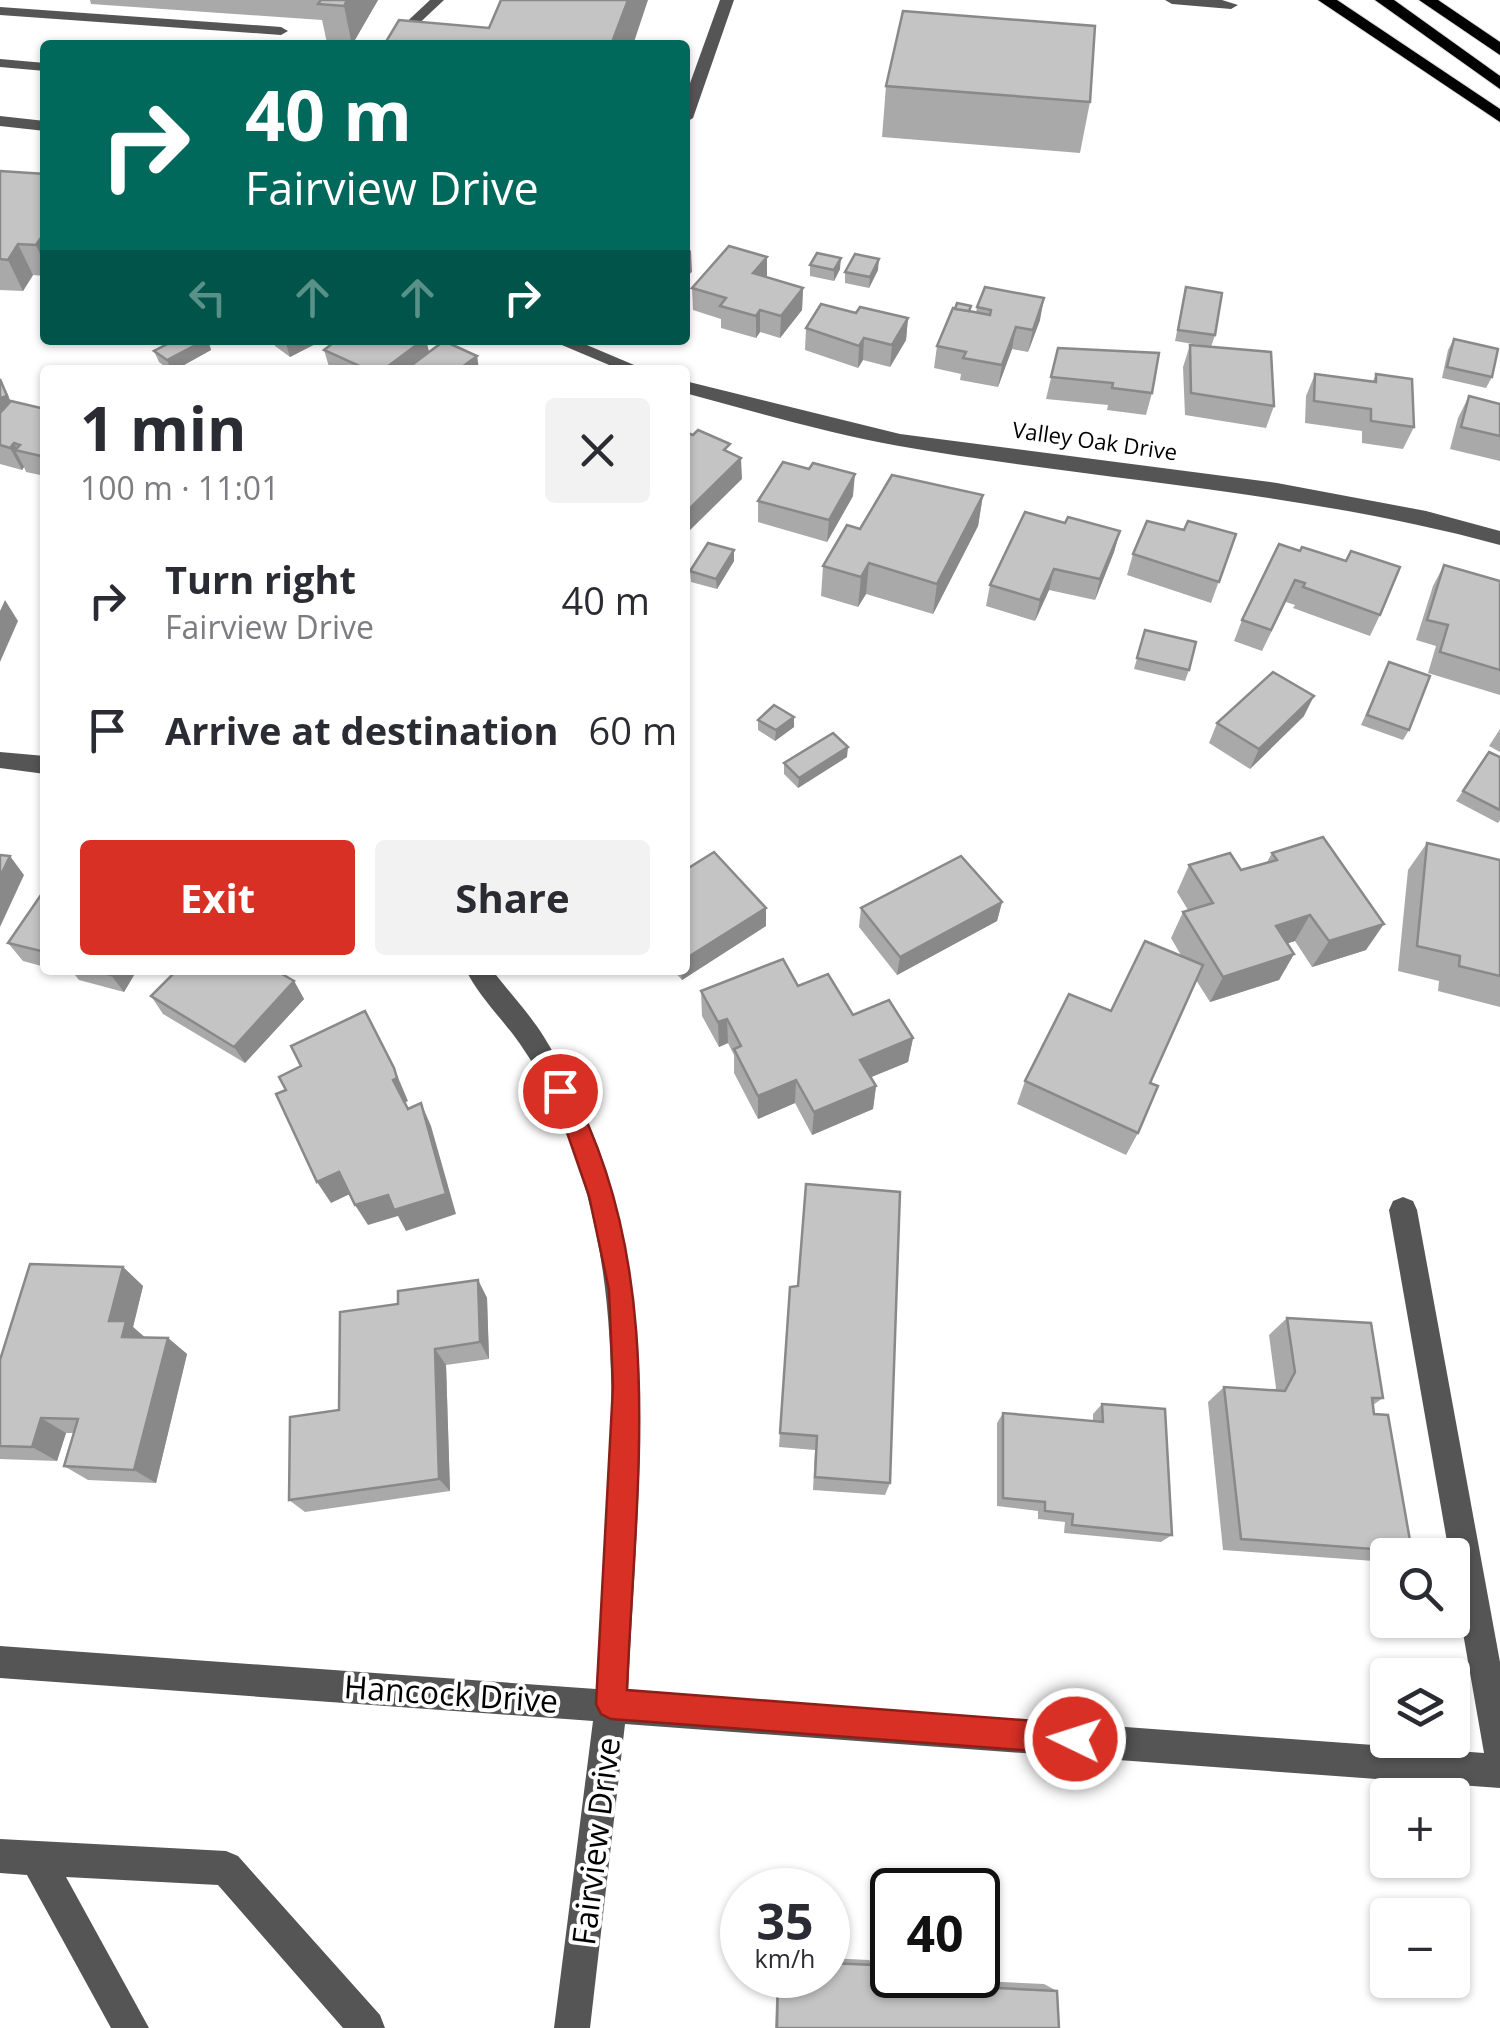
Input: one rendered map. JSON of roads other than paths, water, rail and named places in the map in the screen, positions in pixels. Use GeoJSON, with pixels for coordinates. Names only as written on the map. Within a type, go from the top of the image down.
{"type":"FeatureCollection","features":[{"type":"Feature","properties":{"kind":"highway"},"geometry":{"type":"LineString","coordinates":[[1326,0],[1500,117]]}},
{"type":"Feature","properties":{"kind":"highway"},"geometry":{"type":"LineString","coordinates":[[1383,0],[1500,84]]}},
{"type":"Feature","properties":{"kind":"highway"},"geometry":{"type":"LineString","coordinates":[[1427,0],[1500,50]]}},
{"type":"Feature","properties":{"kind":"street"},"geometry":{"type":"LineString","coordinates":[[43,14],[54,0]]}},
{"type":"Feature","properties":{"kind":"street"},"geometry":{"type":"LineString","coordinates":[[392,40],[399,29],[428,17],[437,0]]}},
{"type":"Feature","properties":{"kind":"street"},"geometry":{"type":"LineString","coordinates":[[690,104],[727,0]]}},
{"type":"Feature","properties":{"kind":"street"},"geometry":{"type":"LineString","coordinates":[[1172,0],[1232,4]]}},
{"type":"Feature","properties":{"kind":"street"},"geometry":{"type":"LineString","coordinates":[[0,10],[281,31]]}},
{"type":"Feature","properties":{"kind":"street"},"geometry":{"type":"LineString","coordinates":[[0,63],[40,67]]}},
{"type":"Feature","properties":{"kind":"street"},"geometry":{"type":"LineString","coordinates":[[0,122],[40,126]]}},
{"type":"Feature","properties":{"kind":"street"},"geometry":{"type":"LineString","coordinates":[[572,345],[624,365]]}},
{"type":"Feature","properties":{"kind":"street","name":"Valley Oak Drive"},"geometry":{"type":"LineString","coordinates":[[690,388],[898,440],[1306,493],[1438,519],[1500,538]]}},
{"type":"Feature","properties":{"kind":"street"},"geometry":{"type":"LineString","coordinates":[[0,760],[40,764]]}},
{"type":"Feature","properties":{"kind":"street","name":"Fairview Drive"},"geometry":{"type":"LineString","coordinates":[[482,975],[534,1043],[572,1115],[601,1196],[621,1290],[626,1386],[611,1704],[572,2028]]}},
{"type":"Feature","properties":{"kind":"street"},"geometry":{"type":"LineString","coordinates":[[1403,1210],[1500,1752]]}},
{"type":"Feature","properties":{"kind":"street","name":"Hancock Drive"},"geometry":{"type":"LineString","coordinates":[[0,1662],[1500,1771]]}},
{"type":"Feature","properties":{"kind":"street"},"geometry":{"type":"LineString","coordinates":[[0,1856],[226,1868],[367,2028]]}},
{"type":"Feature","properties":{"kind":"street"},"geometry":{"type":"LineString","coordinates":[[37,1858],[132,2028]]}}]}
